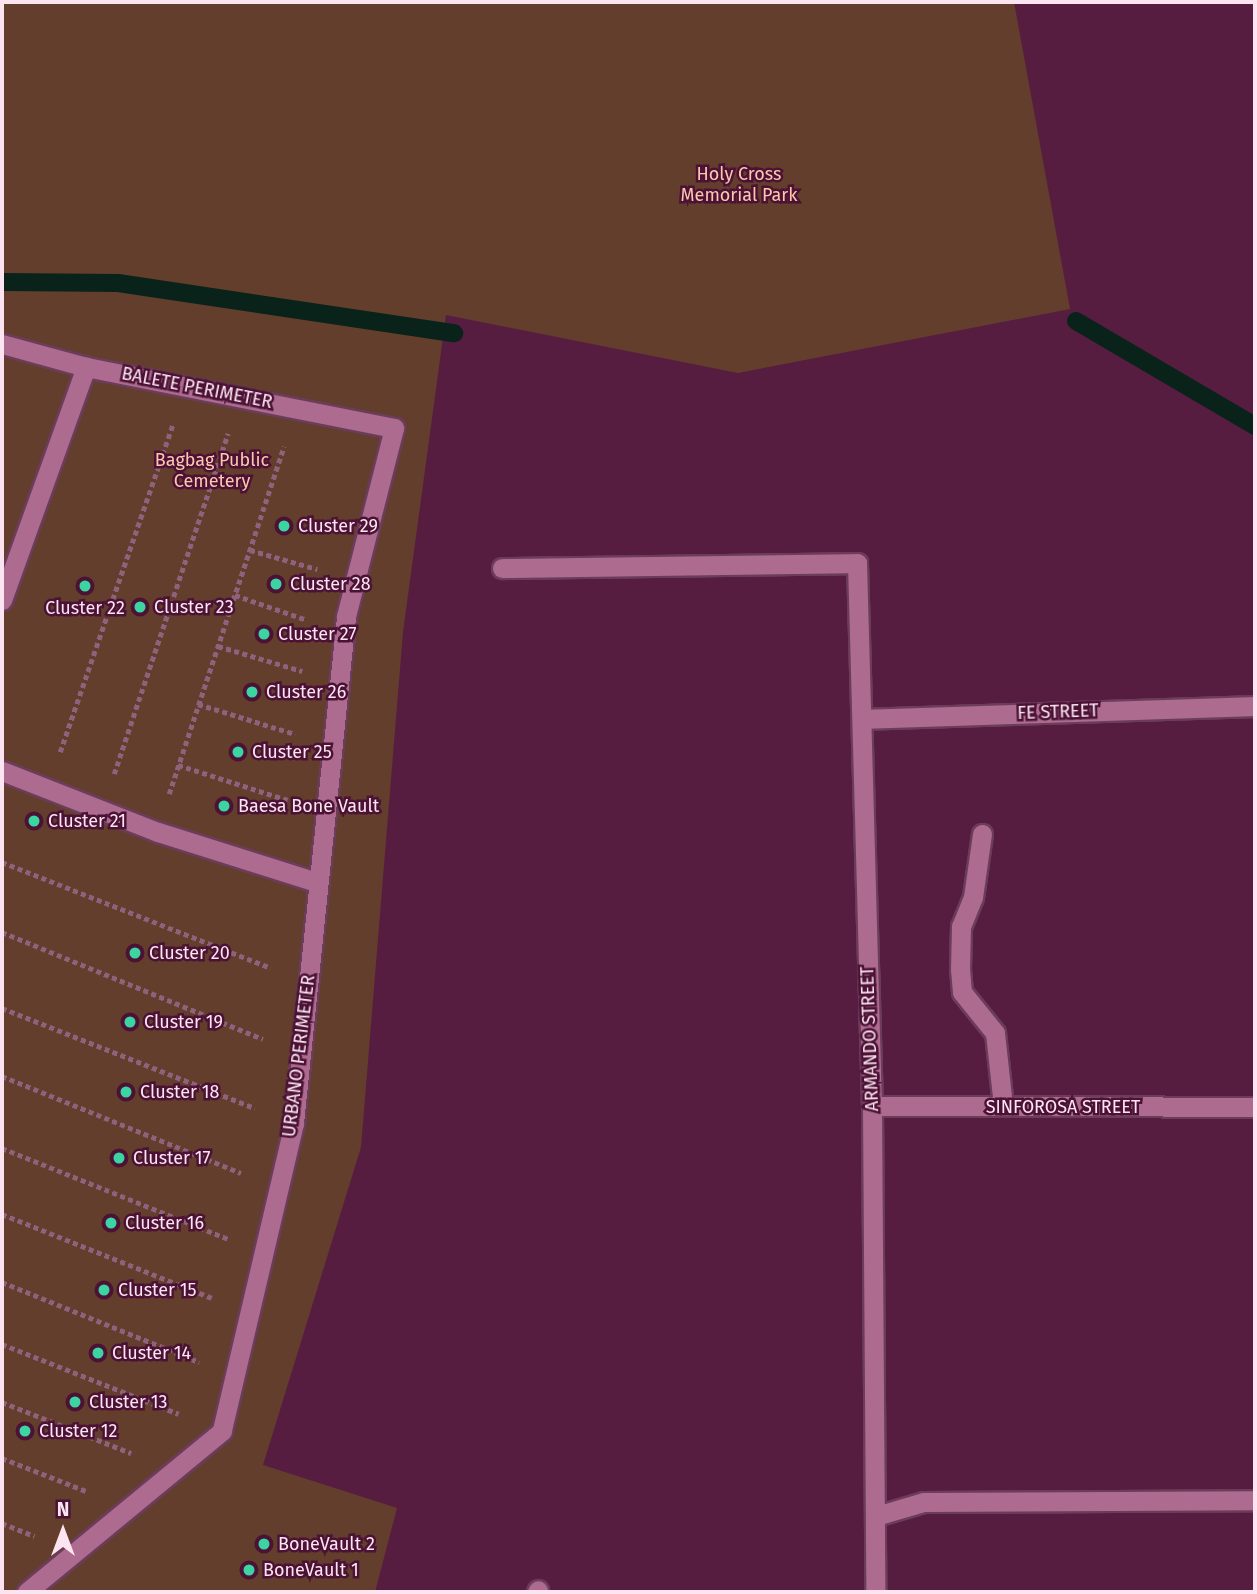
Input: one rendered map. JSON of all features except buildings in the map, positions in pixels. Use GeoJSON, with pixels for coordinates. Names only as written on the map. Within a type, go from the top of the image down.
{"type":"FeatureCollection","features":[{"type":"Feature","properties":{"kind":"street","name":"BALETE PERIMETER"},"geometry":{"type":"LineString","coordinates":[[2,344],[86,367],[394,428]]}},
{"type":"Feature","properties":{"kind":"street"},"geometry":{"type":"LineString","coordinates":[[2,600],[86,367]]}},
{"type":"Feature","properties":{"kind":"street","name":"URBANO PERIMETER"},"geometry":{"type":"LineString","coordinates":[[222,1431],[237,1377],[293,1123],[344,632],[394,428]]}},
{"type":"Feature","properties":{"kind":"street","name":"ARMANDO STREET"},"geometry":{"type":"LineString","coordinates":[[502,568],[857,563],[872,1106],[875,1592]]}},
{"type":"Feature","properties":{"kind":"street","name":"FE STREET"},"geometry":{"type":"LineString","coordinates":[[862,719],[1255,706]]}},
{"type":"Feature","properties":{"kind":"street"},"geometry":{"type":"LineString","coordinates":[[2,771],[158,832],[317,882]]}},
{"type":"Feature","properties":{"kind":"street"},"geometry":{"type":"LineString","coordinates":[[982,834],[973,897],[961,926],[960,969],[962,992],[995,1033],[1003,1106]]}},
{"type":"Feature","properties":{"kind":"street","name":"SINFOROSA STREET"},"geometry":{"type":"LineString","coordinates":[[872,1106],[1255,1107]]}},
{"type":"Feature","properties":{"kind":"street"},"geometry":{"type":"LineString","coordinates":[[27,1592],[222,1431]]}},
{"type":"Feature","properties":{"kind":"street"},"geometry":{"type":"LineString","coordinates":[[876,1516],[924,1502],[1255,1500]]}},
{"type":"Feature","properties":{"kind":"path"},"geometry":{"type":"LineString","coordinates":[[47,789],[186,386]]}},
{"type":"Feature","properties":{"kind":"path"},"geometry":{"type":"LineString","coordinates":[[102,811],[240,397]]}},
{"type":"Feature","properties":{"kind":"path"},"geometry":{"type":"LineString","coordinates":[[158,832],[297,408]]}},
{"type":"Feature","properties":{"kind":"path"},"geometry":{"type":"LineString","coordinates":[[250,550],[355,579]]}},
{"type":"Feature","properties":{"kind":"path"},"geometry":{"type":"LineString","coordinates":[[235,595],[344,632]]}},
{"type":"Feature","properties":{"kind":"path"},"geometry":{"type":"LineString","coordinates":[[218,646],[339,682]]}},
{"type":"Feature","properties":{"kind":"path"},"geometry":{"type":"LineString","coordinates":[[198,705],[332,745]]}},
{"type":"Feature","properties":{"kind":"path"},"geometry":{"type":"LineString","coordinates":[[178,765],[326,812]]}},
{"type":"Feature","properties":{"kind":"path"},"geometry":{"type":"LineString","coordinates":[[2,862],[308,983]]}},
{"type":"Feature","properties":{"kind":"path"},"geometry":{"type":"LineString","coordinates":[[2,932],[301,1055]]}},
{"type":"Feature","properties":{"kind":"path"},"geometry":{"type":"LineString","coordinates":[[2,1008],[293,1123]]}},
{"type":"Feature","properties":{"kind":"path"},"geometry":{"type":"LineString","coordinates":[[2,1076],[279,1188]]}},
{"type":"Feature","properties":{"kind":"path"},"geometry":{"type":"LineString","coordinates":[[2,1148],[264,1253]]}},
{"type":"Feature","properties":{"kind":"path"},"geometry":{"type":"LineString","coordinates":[[2,1214],[250,1313]]}},
{"type":"Feature","properties":{"kind":"path"},"geometry":{"type":"LineString","coordinates":[[2,1282],[237,1377]]}},
{"type":"Feature","properties":{"kind":"path"},"geometry":{"type":"LineString","coordinates":[[2,1344],[222,1431]]}},
{"type":"Feature","properties":{"kind":"path"},"geometry":{"type":"LineString","coordinates":[[2,1402],[175,1471]]}},
{"type":"Feature","properties":{"kind":"path"},"geometry":{"type":"LineString","coordinates":[[2,1458],[129,1507]]}},
{"type":"Feature","properties":{"kind":"green space","name":"Bagbag Public Cemetery"},"geometry":{"type":"Polygon","coordinates":[[[2,2],[1014,2],[1070,309],[738,373],[446,315],[403,632],[361,1147],[263,1465],[397,1508],[375,1592],[2,1592],[2,2]]]}},
{"type":"Feature","properties":{"kind":"waterway"},"geometry":{"type":"LineString","coordinates":[[2,282],[118,283],[454,333]]}},
{"type":"Feature","properties":{"kind":"waterway"},"geometry":{"type":"LineString","coordinates":[[1076,321],[1255,426]]}},
{"type":"Feature","properties":{"kind":"place","name":"Cluster 29"},"geometry":{"type":"Point","coordinates":[284,526]}},
{"type":"Feature","properties":{"kind":"place","name":"Cluster 28"},"geometry":{"type":"Point","coordinates":[276,584]}},
{"type":"Feature","properties":{"kind":"place","name":"Cluster 22"},"geometry":{"type":"Point","coordinates":[85,586]}},
{"type":"Feature","properties":{"kind":"place","name":"Cluster 23"},"geometry":{"type":"Point","coordinates":[140,607]}},
{"type":"Feature","properties":{"kind":"place","name":"Cluster 27"},"geometry":{"type":"Point","coordinates":[264,634]}},
{"type":"Feature","properties":{"kind":"place","name":"Cluster 26"},"geometry":{"type":"Point","coordinates":[252,692]}},
{"type":"Feature","properties":{"kind":"place","name":"Cluster 25"},"geometry":{"type":"Point","coordinates":[238,752]}},
{"type":"Feature","properties":{"kind":"place","name":"Baesa Bone Vault"},"geometry":{"type":"Point","coordinates":[224,806]}},
{"type":"Feature","properties":{"kind":"place","name":"Cluster 21"},"geometry":{"type":"Point","coordinates":[34,821]}},
{"type":"Feature","properties":{"kind":"place","name":"Cluster 20"},"geometry":{"type":"Point","coordinates":[135,953]}},
{"type":"Feature","properties":{"kind":"place","name":"Cluster 19"},"geometry":{"type":"Point","coordinates":[130,1022]}},
{"type":"Feature","properties":{"kind":"place","name":"Cluster 18"},"geometry":{"type":"Point","coordinates":[126,1092]}},
{"type":"Feature","properties":{"kind":"place","name":"Cluster 17"},"geometry":{"type":"Point","coordinates":[119,1158]}},
{"type":"Feature","properties":{"kind":"place","name":"Cluster 16"},"geometry":{"type":"Point","coordinates":[111,1223]}},
{"type":"Feature","properties":{"kind":"place","name":"Cluster 15"},"geometry":{"type":"Point","coordinates":[104,1290]}},
{"type":"Feature","properties":{"kind":"place","name":"Cluster 14"},"geometry":{"type":"Point","coordinates":[98,1353]}},
{"type":"Feature","properties":{"kind":"place","name":"Cluster 13"},"geometry":{"type":"Point","coordinates":[75,1402]}},
{"type":"Feature","properties":{"kind":"place","name":"Cluster 12"},"geometry":{"type":"Point","coordinates":[25,1431]}},
{"type":"Feature","properties":{"kind":"place","name":"BoneVault 2"},"geometry":{"type":"Point","coordinates":[264,1544]}},
{"type":"Feature","properties":{"kind":"place","name":"BoneVault 1"},"geometry":{"type":"Point","coordinates":[249,1570]}},
{"type":"Feature","properties":{"kind":"park label","name":"Holy Cross Memorial Park"},"geometry":{"type":"Point","coordinates":[739,185]}}]}
